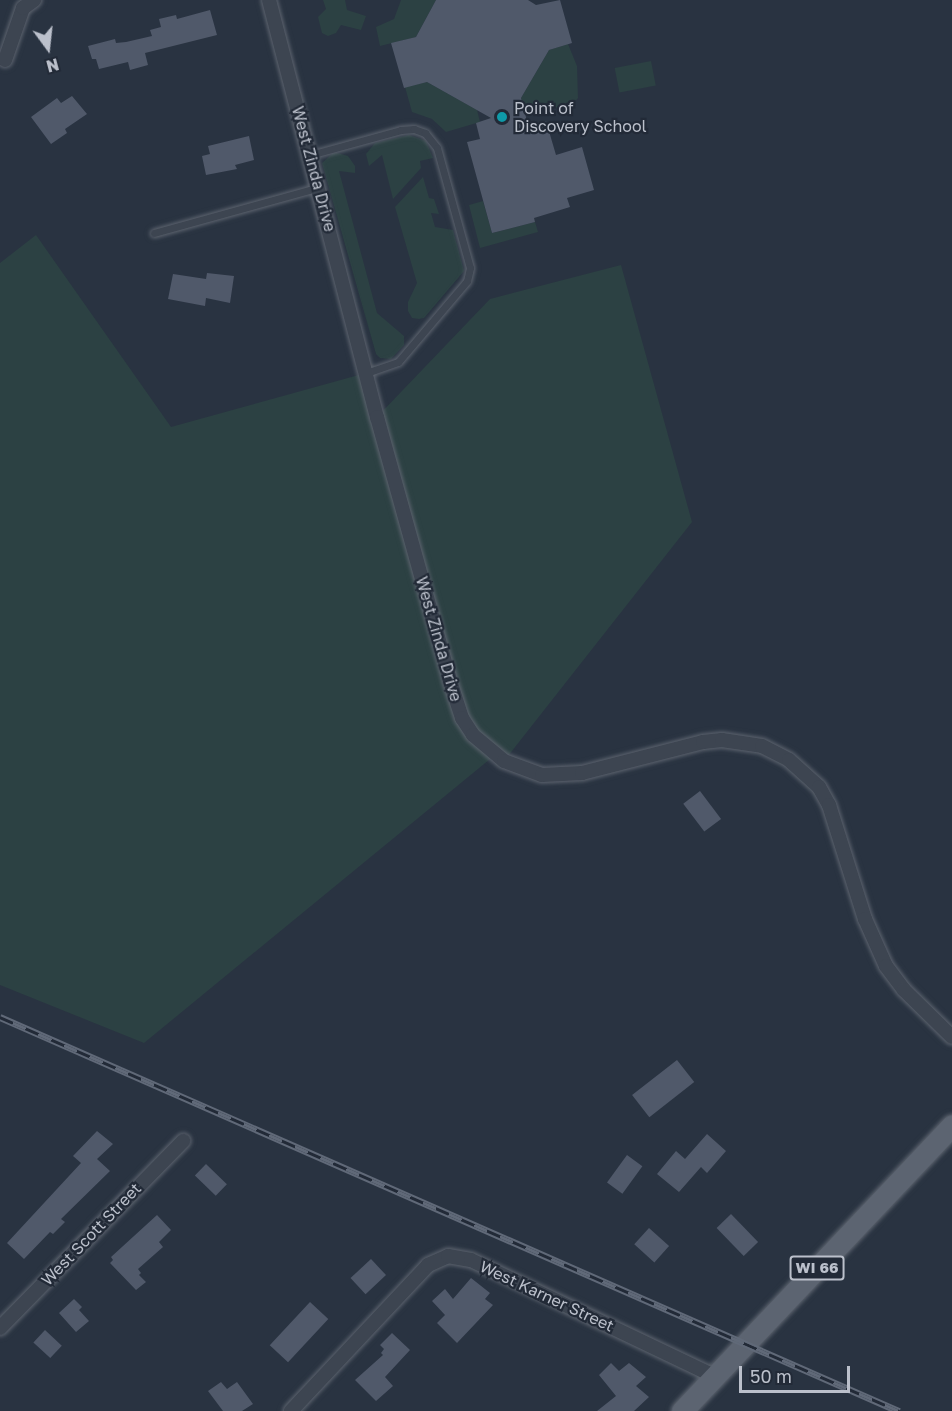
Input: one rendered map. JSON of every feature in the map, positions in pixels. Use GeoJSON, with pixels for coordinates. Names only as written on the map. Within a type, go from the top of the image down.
{"type":"FeatureCollection","features":[{"type":"Feature","properties":{"kind":"main road","name":"WI 66"},"geometry":{"type":"LineString","coordinates":[[682,1411],[952,1125]]}},
{"type":"Feature","properties":{"kind":"street"},"geometry":{"type":"LineString","coordinates":[[5,60],[23,8],[34,0]]}},
{"type":"Feature","properties":{"kind":"street","name":"West Zinda Drive"},"geometry":{"type":"LineString","coordinates":[[269,0],[320,187],[366,373],[450,681],[462,718],[473,735],[504,761],[542,775],[582,773],[703,742],[722,740],[762,746],[789,760],[819,787],[829,805],[865,919],[885,966],[904,990],[952,1037]]}},
{"type":"Feature","properties":{"kind":"street","name":"West Scott Street"},"geometry":{"type":"LineString","coordinates":[[0,1328],[183,1141]]}},
{"type":"Feature","properties":{"kind":"street","name":"West Karner Street"},"geometry":{"type":"LineString","coordinates":[[291,1411],[428,1265],[448,1256],[471,1260],[714,1376]]}},
{"type":"Feature","properties":{"kind":"lane"},"geometry":{"type":"LineString","coordinates":[[310,154],[401,130],[414,129],[425,133],[437,147],[470,268],[467,281],[398,362],[366,373]]}},
{"type":"Feature","properties":{"kind":"lane"},"geometry":{"type":"LineString","coordinates":[[154,232],[320,187]]}},
{"type":"Feature","properties":{"kind":"green space"},"geometry":{"type":"Polygon","coordinates":[[[323,0],[345,0],[347,10],[366,16],[361,30],[341,25],[336,33],[328,36],[322,33],[318,17],[326,9],[323,0]]]}},
{"type":"Feature","properties":{"kind":"green space"},"geometry":{"type":"Polygon","coordinates":[[[401,0],[436,0],[416,37],[380,46],[376,27],[394,19],[401,0]]]}},
{"type":"Feature","properties":{"kind":"green space"},"geometry":{"type":"Polygon","coordinates":[[[568,44],[577,66],[578,98],[570,107],[548,108],[525,114],[521,98],[549,50],[568,44]]]}},
{"type":"Feature","properties":{"kind":"green space"},"geometry":{"type":"Polygon","coordinates":[[[651,61],[656,86],[619,93],[615,68],[651,61]]]}},
{"type":"Feature","properties":{"kind":"green space"},"geometry":{"type":"Polygon","coordinates":[[[427,82],[477,110],[480,122],[446,132],[432,119],[412,112],[405,87],[427,82]]]}},
{"type":"Feature","properties":{"kind":"green space"},"geometry":{"type":"Polygon","coordinates":[[[409,135],[426,141],[433,158],[420,161],[421,168],[393,199],[382,155],[369,166],[366,154],[375,143],[409,135]]]}},
{"type":"Feature","properties":{"kind":"green space"},"geometry":{"type":"Polygon","coordinates":[[[334,152],[348,156],[355,166],[355,173],[339,171],[377,313],[404,336],[404,345],[391,359],[380,358],[376,354],[322,163],[334,152]]]}},
{"type":"Feature","properties":{"kind":"green space"},"geometry":{"type":"Polygon","coordinates":[[[423,177],[429,198],[434,199],[439,214],[431,213],[435,227],[453,230],[464,271],[424,318],[419,319],[412,318],[408,311],[408,302],[417,283],[395,207],[423,177]]]}},
{"type":"Feature","properties":{"kind":"green space"},"geometry":{"type":"Polygon","coordinates":[[[483,201],[492,233],[535,222],[538,232],[480,248],[469,205],[483,201]]]}},
{"type":"Feature","properties":{"kind":"green space"},"geometry":{"type":"Polygon","coordinates":[[[36,235],[171,427],[366,373],[378,416],[490,299],[621,265],[692,522],[504,761],[495,755],[144,1043],[0,985],[0,263],[36,235]]]}},
{"type":"Feature","properties":{"kind":"building","name":"Point of Discovery School"},"geometry":{"type":"Polygon","coordinates":[[[436,0],[528,0],[536,5],[560,0],[572,43],[549,50],[521,98],[528,125],[546,121],[556,155],[582,147],[594,190],[567,198],[570,207],[534,218],[535,222],[492,233],[467,142],[480,139],[476,123],[491,118],[427,82],[404,88],[391,43],[416,37],[436,0]]]}},
{"type":"Feature","properties":{"kind":"building"},"geometry":{"type":"Polygon","coordinates":[[[210,10],[217,35],[145,53],[148,65],[130,70],[128,62],[99,69],[96,59],[92,59],[88,46],[115,39],[116,43],[152,36],[150,30],[161,27],[159,19],[176,15],[177,19],[210,10]]]}},
{"type":"Feature","properties":{"kind":"building"},"geometry":{"type":"Polygon","coordinates":[[[72,96],[87,114],[65,129],[67,133],[51,144],[31,117],[57,98],[61,103],[72,96]]]}},
{"type":"Feature","properties":{"kind":"building"},"geometry":{"type":"Polygon","coordinates":[[[249,136],[254,160],[235,165],[237,169],[206,175],[202,156],[210,154],[208,146],[249,136]]]}},
{"type":"Feature","properties":{"kind":"building"},"geometry":{"type":"Polygon","coordinates":[[[207,273],[234,276],[230,303],[206,298],[205,306],[168,299],[173,274],[206,279],[207,273]]]}},
{"type":"Feature","properties":{"kind":"building"},"geometry":{"type":"Polygon","coordinates":[[[700,791],[721,819],[704,832],[683,804],[700,791]]]}},
{"type":"Feature","properties":{"kind":"building"},"geometry":{"type":"Polygon","coordinates":[[[677,1060],[694,1082],[649,1117],[632,1095],[677,1060]]]}},
{"type":"Feature","properties":{"kind":"building"},"geometry":{"type":"Polygon","coordinates":[[[97,1131],[113,1144],[97,1159],[110,1171],[61,1219],[65,1222],[53,1234],[50,1232],[24,1259],[7,1243],[81,1163],[73,1156],[97,1131]]]}},
{"type":"Feature","properties":{"kind":"building"},"geometry":{"type":"Polygon","coordinates":[[[707,1134],[726,1151],[707,1173],[701,1167],[679,1192],[657,1174],[676,1151],[685,1159],[707,1134]]]}},
{"type":"Feature","properties":{"kind":"building"},"geometry":{"type":"Polygon","coordinates":[[[627,1155],[642,1166],[622,1194],[607,1183],[627,1155]]]}},
{"type":"Feature","properties":{"kind":"building"},"geometry":{"type":"Polygon","coordinates":[[[206,1164],[227,1184],[216,1196],[195,1176],[206,1164]]]}},
{"type":"Feature","properties":{"kind":"building"},"geometry":{"type":"Polygon","coordinates":[[[731,1214],[758,1242],[744,1256],[717,1228],[731,1214]]]}},
{"type":"Feature","properties":{"kind":"building"},"geometry":{"type":"Polygon","coordinates":[[[157,1215],[171,1230],[159,1242],[163,1247],[138,1269],[141,1273],[139,1275],[146,1282],[136,1290],[110,1263],[113,1260],[111,1257],[157,1215]]]}},
{"type":"Feature","properties":{"kind":"building"},"geometry":{"type":"Polygon","coordinates":[[[649,1228],[669,1246],[654,1262],[634,1244],[649,1228]]]}},
{"type":"Feature","properties":{"kind":"building"},"geometry":{"type":"Polygon","coordinates":[[[371,1259],[386,1275],[366,1294],[351,1278],[371,1259]]]}},
{"type":"Feature","properties":{"kind":"building"},"geometry":{"type":"Polygon","coordinates":[[[471,1278],[490,1293],[485,1299],[493,1305],[457,1343],[437,1323],[445,1315],[432,1301],[445,1289],[453,1299],[471,1278]]]}},
{"type":"Feature","properties":{"kind":"building"},"geometry":{"type":"Polygon","coordinates":[[[74,1299],[82,1307],[79,1310],[89,1321],[76,1332],[59,1313],[74,1299]]]}},
{"type":"Feature","properties":{"kind":"building"},"geometry":{"type":"Polygon","coordinates":[[[310,1302],[328,1319],[288,1362],[270,1345],[310,1302]]]}},
{"type":"Feature","properties":{"kind":"building"},"geometry":{"type":"Polygon","coordinates":[[[45,1330],[62,1346],[50,1358],[33,1342],[45,1330]]]}},
{"type":"Feature","properties":{"kind":"building"},"geometry":{"type":"Polygon","coordinates":[[[392,1333],[410,1350],[385,1377],[393,1386],[376,1401],[355,1380],[383,1355],[381,1353],[384,1349],[380,1345],[392,1333]]]}},
{"type":"Feature","properties":{"kind":"building"},"geometry":{"type":"Polygon","coordinates":[[[611,1363],[619,1371],[629,1363],[646,1377],[636,1386],[649,1397],[634,1411],[597,1411],[616,1396],[599,1375],[611,1363]]]}},
{"type":"Feature","properties":{"kind":"building"},"geometry":{"type":"Polygon","coordinates":[[[221,1382],[227,1389],[237,1382],[253,1404],[242,1411],[223,1411],[208,1391],[221,1382]]]}},
{"type":"Feature","properties":{"kind":"railway"},"geometry":{"type":"LineString","coordinates":[[0,1017],[899,1411]]}},
{"type":"Feature","properties":{"kind":"place","name":"Point of Discovery School"},"geometry":{"type":"Point","coordinates":[502,117]}}]}
